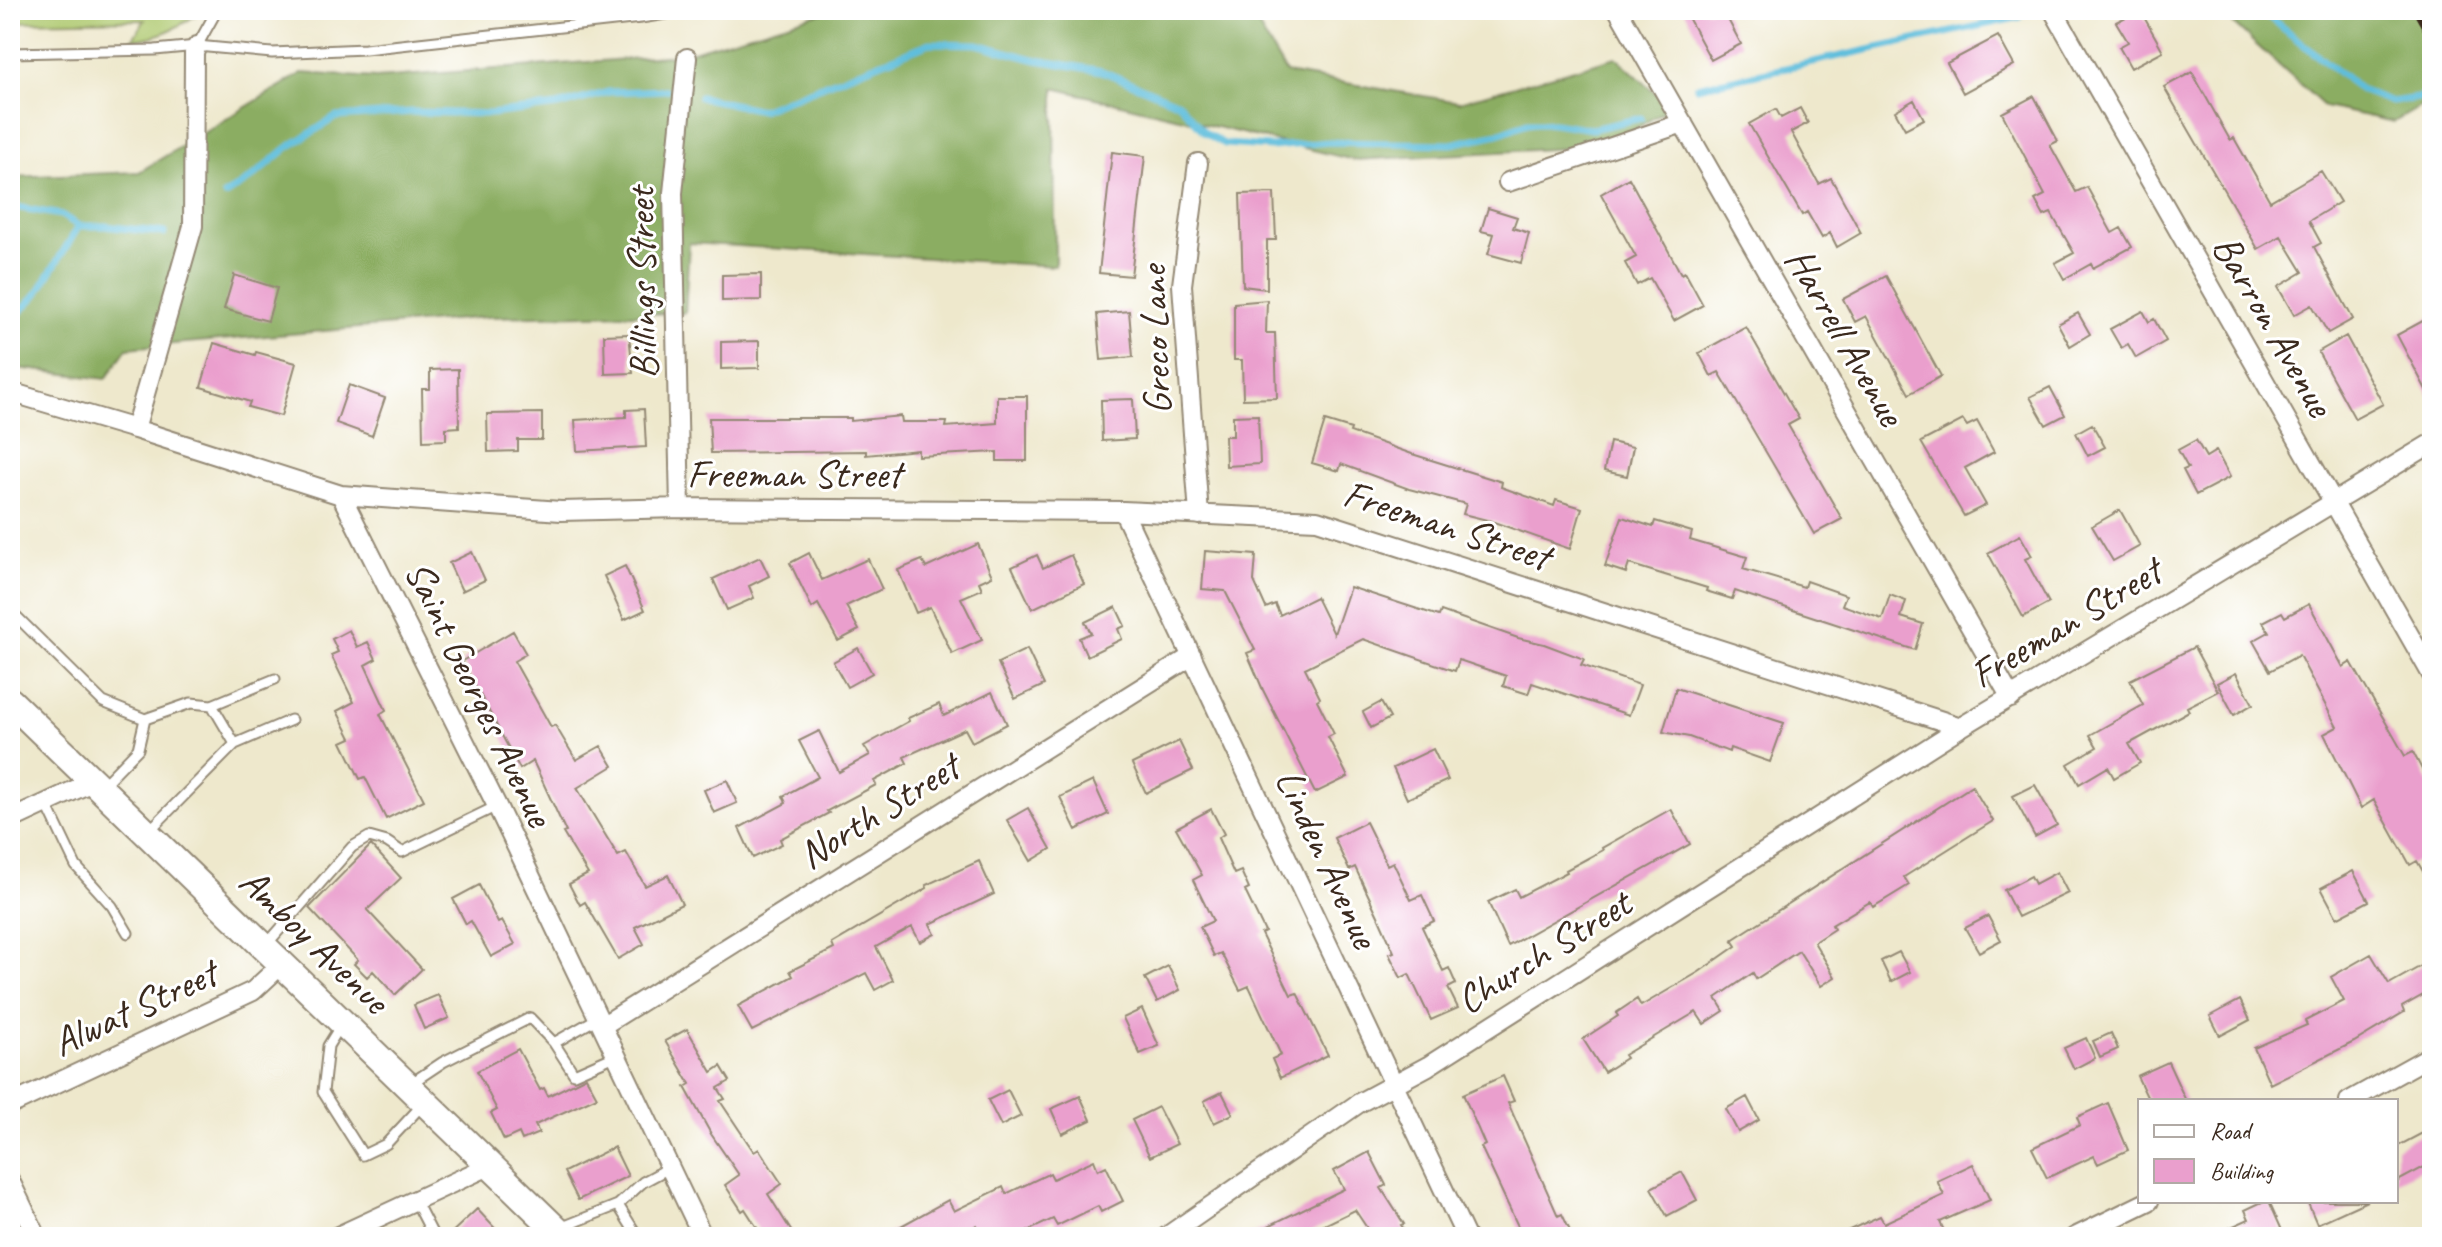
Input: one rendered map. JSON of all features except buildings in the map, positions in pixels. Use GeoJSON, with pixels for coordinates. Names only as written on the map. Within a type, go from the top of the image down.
{"type":"FeatureCollection","features":[{"type":"Feature","properties":{"kind":"main road","name":"Amboy Avenue"},"geometry":{"type":"LineString","coordinates":[[10,701],[560,1233]]}},
{"type":"Feature","properties":{"kind":"street","name":"Harrell Avenue"},"geometry":{"type":"LineString","coordinates":[[1618,10],[2011,698]]}},
{"type":"Feature","properties":{"kind":"street","name":"Barron Avenue"},"geometry":{"type":"LineString","coordinates":[[2053,10],[2432,675]]}},
{"type":"Feature","properties":{"kind":"street"},"geometry":{"type":"LineString","coordinates":[[135,429],[193,226],[194,53],[197,46]]}},
{"type":"Feature","properties":{"kind":"street","name":"Billings Street"},"geometry":{"type":"LineString","coordinates":[[680,508],[673,193],[687,58]]}},
{"type":"Feature","properties":{"kind":"street"},"geometry":{"type":"LineString","coordinates":[[1508,182],[1683,123]]}},
{"type":"Feature","properties":{"kind":"street","name":"Greco Lane"},"geometry":{"type":"LineString","coordinates":[[1198,163],[1182,285],[1199,515]]}},
{"type":"Feature","properties":{"kind":"street"},"geometry":{"type":"LineString","coordinates":[[10,392],[341,495]]}},
{"type":"Feature","properties":{"kind":"street","name":"Freeman Street"},"geometry":{"type":"LineString","coordinates":[[341,495],[561,511],[680,508],[1123,511],[1317,520],[1961,727],[2432,443]]}},
{"type":"Feature","properties":{"kind":"street","name":"Saint Georges Avenue"},"geometry":{"type":"LineString","coordinates":[[341,495],[497,806],[703,1237]]}},
{"type":"Feature","properties":{"kind":"street","name":"Linden Avenue"},"geometry":{"type":"LineString","coordinates":[[1123,511],[1466,1237]]}},
{"type":"Feature","properties":{"kind":"street","name":"North Street"},"geometry":{"type":"LineString","coordinates":[[600,1022],[1192,656]]}},
{"type":"Feature","properties":{"kind":"street","name":"Church Street"},"geometry":{"type":"LineString","coordinates":[[1166,1237],[1359,1103],[1442,1058],[1961,727]]}},
{"type":"Feature","properties":{"kind":"street"},"geometry":{"type":"LineString","coordinates":[[10,820],[97,784]]}},
{"type":"Feature","properties":{"kind":"street","name":"Alwat Street"},"geometry":{"type":"LineString","coordinates":[[10,1105],[253,991],[273,955]]}},
{"type":"Feature","properties":{"kind":"street"},"geometry":{"type":"LineString","coordinates":[[2353,1099],[2432,1055]]}},
{"type":"Feature","properties":{"kind":"street"},"geometry":{"type":"LineString","coordinates":[[336,1237],[491,1165]]}},
{"type":"Feature","properties":{"kind":"street"},"geometry":{"type":"LineString","coordinates":[[10,1181],[37,1237]]}},
{"type":"Feature","properties":{"kind":"street"},"geometry":{"type":"LineString","coordinates":[[2075,1237],[2145,1203]]}},
{"type":"Feature","properties":{"kind":"lane"},"geometry":{"type":"LineString","coordinates":[[197,46],[217,10]]}},
{"type":"Feature","properties":{"kind":"lane"},"geometry":{"type":"LineString","coordinates":[[10,53],[155,50],[197,46],[272,53],[365,49],[690,10]]}},
{"type":"Feature","properties":{"kind":"lane"},"geometry":{"type":"LineString","coordinates":[[10,610],[103,702],[145,719],[191,703],[212,705],[275,679]]}},
{"type":"Feature","properties":{"kind":"lane"},"geometry":{"type":"LineString","coordinates":[[212,705],[235,744]]}},
{"type":"Feature","properties":{"kind":"lane"},"geometry":{"type":"LineString","coordinates":[[97,784],[138,749],[145,719]]}},
{"type":"Feature","properties":{"kind":"lane"},"geometry":{"type":"LineString","coordinates":[[147,833],[235,744],[291,720]]}},
{"type":"Feature","properties":{"kind":"lane"},"geometry":{"type":"LineString","coordinates":[[46,803],[76,866],[112,906],[128,933]]}},
{"type":"Feature","properties":{"kind":"lane"},"geometry":{"type":"LineString","coordinates":[[273,955],[352,847],[369,837],[387,842],[402,852],[497,806]]}},
{"type":"Feature","properties":{"kind":"lane"},"geometry":{"type":"LineString","coordinates":[[343,1023],[328,1046],[323,1092],[363,1155],[386,1144],[416,1094],[443,1062],[530,1018],[554,1043],[574,1074],[615,1056]]}},
{"type":"Feature","properties":{"kind":"lane"},"geometry":{"type":"LineString","coordinates":[[554,1043],[600,1022]]}},
{"type":"Feature","properties":{"kind":"lane"},"geometry":{"type":"LineString","coordinates":[[560,1233],[618,1205],[643,1182],[669,1168]]}},
{"type":"Feature","properties":{"kind":"lane"},"geometry":{"type":"LineString","coordinates":[[415,1200],[434,1237]]}},
{"type":"Feature","properties":{"kind":"lane"},"geometry":{"type":"LineString","coordinates":[[618,1205],[638,1237]]}},
{"type":"Feature","properties":{"kind":"green space"},"geometry":{"type":"Polygon","coordinates":[[[10,10],[202,10],[170,30],[132,40],[145,20],[10,22],[10,10]]]}},
{"type":"Feature","properties":{"kind":"green space"},"geometry":{"type":"Polygon","coordinates":[[[832,10],[1249,10],[1286,73],[1459,102],[1616,57],[1671,107],[1607,146],[1354,160],[1054,88],[1055,266],[689,243],[685,313],[486,317],[127,348],[106,379],[10,367],[10,177],[139,172],[302,73],[376,78],[679,55],[832,10]]]}},
{"type":"Feature","properties":{"kind":"green space"},"geometry":{"type":"Polygon","coordinates":[[[2218,10],[2432,10],[2432,100],[2394,122],[2325,107],[2218,10]]]}},
{"type":"Feature","properties":{"kind":"waterway"},"geometry":{"type":"LineString","coordinates":[[2249,10],[2269,17],[2362,91],[2392,102],[2431,96]]}},
{"type":"Feature","properties":{"kind":"waterway"},"geometry":{"type":"LineString","coordinates":[[1697,87],[2020,17]]}},
{"type":"Feature","properties":{"kind":"waterway"},"geometry":{"type":"LineString","coordinates":[[700,97],[761,110],[930,43],[977,44],[1037,60],[1102,71],[1179,103],[1204,132],[1224,144],[1271,147],[1329,142],[1451,144],[1498,134],[1527,123],[1554,123],[1592,129],[1641,118]]}},
{"type":"Feature","properties":{"kind":"waterway"},"geometry":{"type":"LineString","coordinates":[[225,195],[287,148],[336,117],[413,112],[490,114],[558,106],[609,92],[666,90]]}},
{"type":"Feature","properties":{"kind":"waterway"},"geometry":{"type":"LineString","coordinates":[[10,206],[61,215],[79,226],[164,233]]}},
{"type":"Feature","properties":{"kind":"waterway"},"geometry":{"type":"LineString","coordinates":[[10,322],[37,294],[79,226]]}},
{"type":"Feature","properties":{"kind":"railway"},"geometry":{"type":"LineString","coordinates":[[2415,10],[2432,40]]}},
{"type":"Feature","properties":{"kind":"railway"},"geometry":{"type":"LineString","coordinates":[[2430,10],[2432,14]]}}]}
